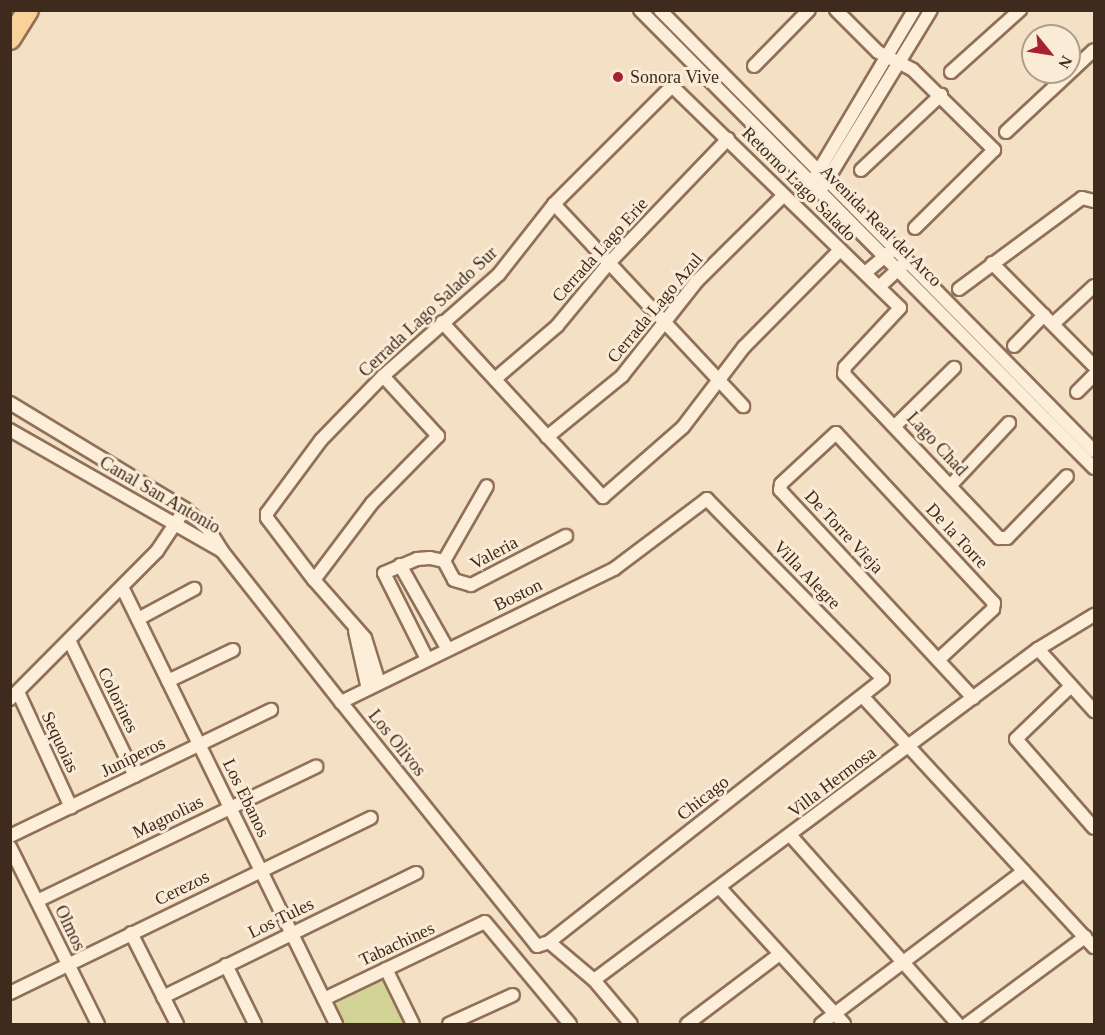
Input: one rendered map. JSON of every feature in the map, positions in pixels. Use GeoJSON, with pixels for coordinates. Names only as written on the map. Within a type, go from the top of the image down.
{"type":"FeatureCollection","features":[{"type":"Feature","properties":{"kind":"main road"},"geometry":{"type":"LineString","coordinates":[[10,39],[28,10]]}},
{"type":"Feature","properties":{"kind":"street","name":"Avenida Real del Arco"},"geometry":{"type":"LineString","coordinates":[[640,10],[898,270],[1047,412],[1095,451]]}},
{"type":"Feature","properties":{"kind":"street","name":"Avenida Real del Arco"},"geometry":{"type":"LineString","coordinates":[[660,10],[896,247],[1047,412],[1095,468]]}},
{"type":"Feature","properties":{"kind":"street"},"geometry":{"type":"LineString","coordinates":[[754,66],[809,10]]}},
{"type":"Feature","properties":{"kind":"street"},"geometry":{"type":"LineString","coordinates":[[836,10],[892,59],[941,95],[993,149],[993,153],[915,228]]}},
{"type":"Feature","properties":{"kind":"street"},"geometry":{"type":"LineString","coordinates":[[816,187],[892,59],[914,10]]}},
{"type":"Feature","properties":{"kind":"street"},"geometry":{"type":"LineString","coordinates":[[892,59],[931,10]]}},
{"type":"Feature","properties":{"kind":"street"},"geometry":{"type":"LineString","coordinates":[[951,72],[1020,10]]}},
{"type":"Feature","properties":{"kind":"street"},"geometry":{"type":"LineString","coordinates":[[1006,132],[1095,50]]}},
{"type":"Feature","properties":{"kind":"street","name":"Retorno Lago Salado"},"geometry":{"type":"LineString","coordinates":[[672,86],[900,308]]}},
{"type":"Feature","properties":{"kind":"street","name":"Cerrada Lago Salado Sur"},"geometry":{"type":"LineString","coordinates":[[314,580],[267,518],[267,513],[309,454],[383,376],[499,274],[554,204],[672,86]]}},
{"type":"Feature","properties":{"kind":"street"},"geometry":{"type":"LineString","coordinates":[[861,170],[941,95]]}},
{"type":"Feature","properties":{"kind":"street","name":"Cerrada Lago Erie"},"geometry":{"type":"LineString","coordinates":[[495,379],[557,326],[609,263],[728,140]]}},
{"type":"Feature","properties":{"kind":"street","name":"Cerrada Lago Azul"},"geometry":{"type":"LineString","coordinates":[[548,437],[615,383],[697,281],[784,195]]}},
{"type":"Feature","properties":{"kind":"street"},"geometry":{"type":"LineString","coordinates":[[959,289],[1082,198],[1095,201]]}},
{"type":"Feature","properties":{"kind":"street"},"geometry":{"type":"LineString","coordinates":[[554,204],[743,406]]}},
{"type":"Feature","properties":{"kind":"street"},"geometry":{"type":"LineString","coordinates":[[865,273],[896,247]]}},
{"type":"Feature","properties":{"kind":"street"},"geometry":{"type":"LineString","coordinates":[[442,322],[599,496],[605,496],[683,427],[744,347],[840,250]]}},
{"type":"Feature","properties":{"kind":"street"},"geometry":{"type":"LineString","coordinates":[[879,287],[909,261]]}},
{"type":"Feature","properties":{"kind":"street"},"geometry":{"type":"LineString","coordinates":[[992,263],[1095,366]]}},
{"type":"Feature","properties":{"kind":"street"},"geometry":{"type":"LineString","coordinates":[[1014,346],[1095,286]]}},
{"type":"Feature","properties":{"kind":"street","name":"Lago Chad"},"geometry":{"type":"LineString","coordinates":[[900,308],[843,371],[951,485],[1005,539],[1067,476]]}},
{"type":"Feature","properties":{"kind":"street"},"geometry":{"type":"LineString","coordinates":[[895,426],[954,368]]}},
{"type":"Feature","properties":{"kind":"street"},"geometry":{"type":"LineString","coordinates":[[1077,392],[1095,375]]}},
{"type":"Feature","properties":{"kind":"street"},"geometry":{"type":"LineString","coordinates":[[374,686],[355,631],[314,580],[372,503],[438,436],[383,376]]}},
{"type":"Feature","properties":{"kind":"street","name":"Canal San Antonio"},"geometry":{"type":"LineString","coordinates":[[10,403],[186,509],[209,530],[222,551]]}},
{"type":"Feature","properties":{"kind":"street"},"geometry":{"type":"LineString","coordinates":[[951,485],[1009,423]]}},
{"type":"Feature","properties":{"kind":"street","name":"Canal San Antonio"},"geometry":{"type":"LineString","coordinates":[[10,430],[222,551]]}},
{"type":"Feature","properties":{"kind":"street","name":"De Torre Vieja"},"geometry":{"type":"LineString","coordinates":[[838,435],[834,434],[781,484],[780,490],[938,660]]}},
{"type":"Feature","properties":{"kind":"street","name":"De la Torre"},"geometry":{"type":"LineString","coordinates":[[838,435],[994,603],[993,609],[938,660]]}},
{"type":"Feature","properties":{"kind":"street"},"geometry":{"type":"LineString","coordinates":[[444,561],[488,486]]}},
{"type":"Feature","properties":{"kind":"street","name":"Villa Alegre"},"geometry":{"type":"LineString","coordinates":[[699,503],[712,501],[883,678],[881,684]]}},
{"type":"Feature","properties":{"kind":"street","name":"Boston"},"geometry":{"type":"LineString","coordinates":[[341,702],[447,648],[614,569],[699,503]]}},
{"type":"Feature","properties":{"kind":"street"},"geometry":{"type":"LineString","coordinates":[[14,695],[158,551],[186,509]]}},
{"type":"Feature","properties":{"kind":"street","name":"Valeria"},"geometry":{"type":"LineString","coordinates":[[427,659],[384,573],[417,559],[444,561],[454,580],[471,585],[566,536]]}},
{"type":"Feature","properties":{"kind":"street","name":"Los Olivos"},"geometry":{"type":"LineString","coordinates":[[222,551],[535,944],[549,942]]}},
{"type":"Feature","properties":{"kind":"street"},"geometry":{"type":"LineString","coordinates":[[400,565],[447,648]]}},
{"type":"Feature","properties":{"kind":"street","name":"Los Ebanos"},"geometry":{"type":"LineString","coordinates":[[122,587],[336,1024]]}},
{"type":"Feature","properties":{"kind":"street"},"geometry":{"type":"LineString","coordinates":[[138,619],[194,589]]}},
{"type":"Feature","properties":{"kind":"street","name":"Villa Hermosa"},"geometry":{"type":"LineString","coordinates":[[594,980],[791,836],[1038,649],[1095,615]]}},
{"type":"Feature","properties":{"kind":"street","name":"Colorines"},"geometry":{"type":"LineString","coordinates":[[69,640],[135,776]]}},
{"type":"Feature","properties":{"kind":"street"},"geometry":{"type":"LineString","coordinates":[[1038,649],[1095,711]]}},
{"type":"Feature","properties":{"kind":"street"},"geometry":{"type":"LineString","coordinates":[[168,681],[233,650]]}},
{"type":"Feature","properties":{"kind":"street"},"geometry":{"type":"LineString","coordinates":[[938,660],[973,698]]}},
{"type":"Feature","properties":{"kind":"street","name":"Chicago"},"geometry":{"type":"LineString","coordinates":[[549,942],[881,684]]}},
{"type":"Feature","properties":{"kind":"street"},"geometry":{"type":"LineString","coordinates":[[1071,686],[1016,739],[1095,828]]}},
{"type":"Feature","properties":{"kind":"street","name":"Sequoias"},"geometry":{"type":"LineString","coordinates":[[14,695],[71,807]]}},
{"type":"Feature","properties":{"kind":"street"},"geometry":{"type":"LineString","coordinates":[[864,698],[1095,947]]}},
{"type":"Feature","properties":{"kind":"street","name":"Juníperos"},"geometry":{"type":"LineString","coordinates":[[10,836],[271,710]]}},
{"type":"Feature","properties":{"kind":"street","name":"Magnolias"},"geometry":{"type":"LineString","coordinates":[[37,901],[230,807],[316,768]]}},
{"type":"Feature","properties":{"kind":"street","name":"Cerezos"},"geometry":{"type":"LineString","coordinates":[[10,993],[371,818]]}},
{"type":"Feature","properties":{"kind":"street"},"geometry":{"type":"LineString","coordinates":[[791,836],[905,961],[958,1024]]}},
{"type":"Feature","properties":{"kind":"street","name":"Olmos"},"geometry":{"type":"LineString","coordinates":[[10,847],[98,1024]]}},
{"type":"Feature","properties":{"kind":"street"},"geometry":{"type":"LineString","coordinates":[[821,1024],[1024,871]]}},
{"type":"Feature","properties":{"kind":"street","name":"Los Tules"},"geometry":{"type":"LineString","coordinates":[[163,997],[416,873]]}},
{"type":"Feature","properties":{"kind":"street"},"geometry":{"type":"LineString","coordinates":[[720,888],[844,1024]]}},
{"type":"Feature","properties":{"kind":"street","name":"Tabachines"},"geometry":{"type":"LineString","coordinates":[[324,999],[485,922],[570,1024]]}},
{"type":"Feature","properties":{"kind":"street"},"geometry":{"type":"LineString","coordinates":[[131,933],[177,1024]]}},
{"type":"Feature","properties":{"kind":"street"},"geometry":{"type":"LineString","coordinates":[[967,1024],[1085,937]]}},
{"type":"Feature","properties":{"kind":"street"},"geometry":{"type":"LineString","coordinates":[[549,942],[594,980],[631,1024]]}},
{"type":"Feature","properties":{"kind":"street"},"geometry":{"type":"LineString","coordinates":[[687,1024],[780,954]]}},
{"type":"Feature","properties":{"kind":"street"},"geometry":{"type":"LineString","coordinates":[[226,965],[255,1024]]}},
{"type":"Feature","properties":{"kind":"street"},"geometry":{"type":"LineString","coordinates":[[386,969],[413,1024]]}},
{"type":"Feature","properties":{"kind":"street"},"geometry":{"type":"LineString","coordinates":[[449,1024],[513,995]]}},
{"type":"Feature","properties":{"kind":"green space"},"geometry":{"type":"Polygon","coordinates":[[[385,978],[408,1024],[344,1024],[334,1004],[385,978]]]}},
{"type":"Feature","properties":{"kind":"place","name":"Sonora Vive"},"geometry":{"type":"Point","coordinates":[618,77]}}]}
